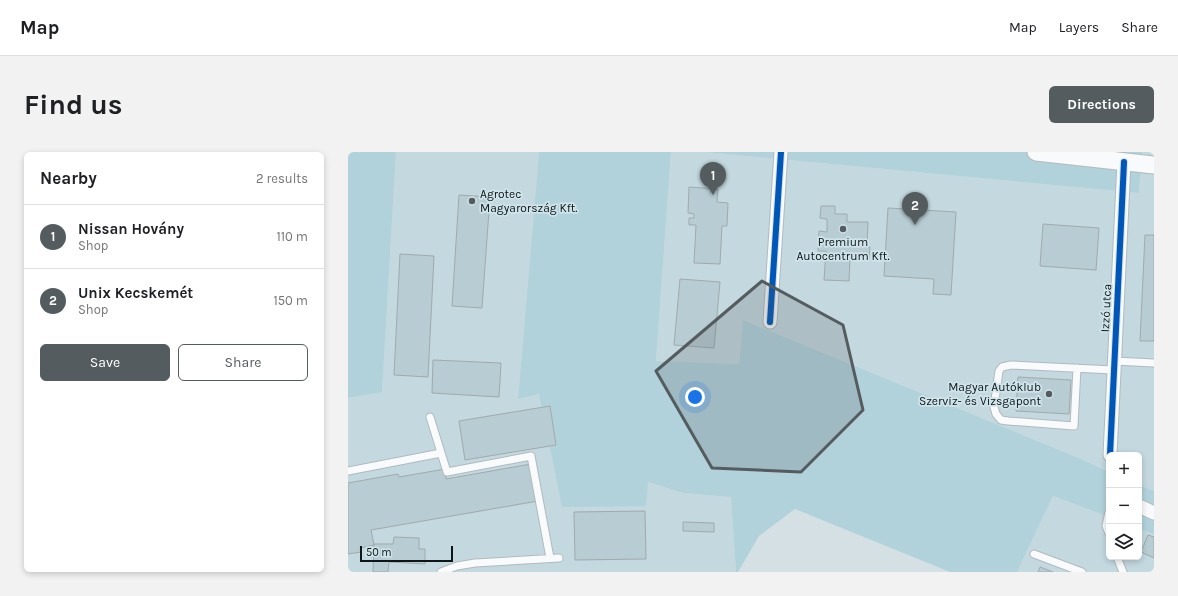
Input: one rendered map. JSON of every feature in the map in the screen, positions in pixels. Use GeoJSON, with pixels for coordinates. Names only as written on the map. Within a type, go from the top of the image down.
{"type":"FeatureCollection","features":[{"type":"Feature","properties":{"kind":"street"},"geometry":{"type":"LineString","coordinates":[[770,322],[781,152]]}},
{"type":"Feature","properties":{"kind":"street"},"geometry":{"type":"LineString","coordinates":[[1036,152],[1154,165]]}},
{"type":"Feature","properties":{"kind":"street","name":"Izzó utca"},"geometry":{"type":"LineString","coordinates":[[1110,452],[1124,162]]}},
{"type":"Feature","properties":{"kind":"street"},"geometry":{"type":"LineString","coordinates":[[1142,507],[1154,513]]}},
{"type":"Feature","properties":{"kind":"lane"},"geometry":{"type":"LineString","coordinates":[[1077,368],[1074,426],[1001,420],[996,414],[994,408],[999,371],[1002,367],[1011,365],[1077,368],[1154,363]]}},
{"type":"Feature","properties":{"kind":"lane"},"geometry":{"type":"LineString","coordinates":[[430,417],[447,472],[531,456],[550,558]]}},
{"type":"Feature","properties":{"kind":"lane"},"geometry":{"type":"LineString","coordinates":[[348,471],[441,453]]}},
{"type":"Feature","properties":{"kind":"lane"},"geometry":{"type":"LineString","coordinates":[[1034,554],[1082,572]]}},
{"type":"Feature","properties":{"kind":"lane"},"geometry":{"type":"LineString","coordinates":[[441,572],[457,566],[475,562],[559,558]]}},
{"type":"Feature","properties":{"kind":"lane"},"geometry":{"type":"LineString","coordinates":[[1118,560],[1122,572]]}},
{"type":"Feature","properties":{"kind":"highlighted area"},"geometry":{"type":"Polygon","coordinates":[[[762,281],[843,325],[863,410],[801,472],[712,468],[656,371],[762,281]]]}},
{"type":"Feature","properties":{"kind":"shaded area"},"geometry":{"type":"Polygon","coordinates":[[[348,152],[396,152],[382,392],[348,398],[348,152]]]}},
{"type":"Feature","properties":{"kind":"shaded area"},"geometry":{"type":"Polygon","coordinates":[[[396,152],[539,152],[518,398],[539,394],[562,507],[648,482],[683,493],[731,497],[736,572],[348,572],[348,398],[382,391],[396,152]]]}},
{"type":"Feature","properties":{"kind":"shaded area"},"geometry":{"type":"Polygon","coordinates":[[[539,152],[671,152],[656,361],[739,364],[743,320],[1106,471],[1106,516],[1053,496],[1017,572],[950,572],[795,509],[759,536],[738,572],[736,572],[731,497],[683,493],[648,482],[646,506],[562,507],[539,394],[518,399],[539,152]]]}},
{"type":"Feature","properties":{"kind":"shaded area"},"geometry":{"type":"Polygon","coordinates":[[[671,152],[704,152],[1139,193],[1142,152],[1154,152],[1154,491],[1142,486],[1142,452],[1106,452],[1106,471],[743,320],[739,364],[656,361],[671,152]]]}},
{"type":"Feature","properties":{"kind":"shaded area"},"geometry":{"type":"Polygon","coordinates":[[[704,152],[1142,152],[1139,193],[704,152]]]}},
{"type":"Feature","properties":{"kind":"shaded area"},"geometry":{"type":"Polygon","coordinates":[[[1142,486],[1154,491],[1154,534],[1142,530],[1142,486]]]}},
{"type":"Feature","properties":{"kind":"shaded area"},"geometry":{"type":"Polygon","coordinates":[[[1053,496],[1106,516],[1106,560],[1142,560],[1142,530],[1154,534],[1154,572],[1017,572],[1053,496]]]}},
{"type":"Feature","properties":{"kind":"building"},"geometry":{"type":"Polygon","coordinates":[[[689,187],[718,189],[717,202],[728,203],[727,226],[722,226],[720,264],[694,263],[696,225],[689,225],[689,218],[694,218],[694,214],[688,213],[689,187]]]}},
{"type":"Feature","properties":{"kind":"building"},"geometry":{"type":"Polygon","coordinates":[[[459,195],[490,197],[482,308],[452,306],[459,195]]]}},
{"type":"Feature","properties":{"kind":"building"},"geometry":{"type":"Polygon","coordinates":[[[821,206],[835,206],[835,214],[847,214],[847,222],[868,222],[867,247],[870,247],[869,259],[850,258],[849,281],[824,280],[826,251],[818,251],[819,231],[827,232],[827,219],[820,218],[821,206]]]}},
{"type":"Feature","properties":{"kind":"building"},"geometry":{"type":"Polygon","coordinates":[[[888,208],[956,212],[951,295],[933,294],[934,279],[884,276],[888,208]]]}},
{"type":"Feature","properties":{"kind":"building"},"geometry":{"type":"Polygon","coordinates":[[[1043,224],[1099,228],[1096,270],[1040,266],[1043,224]]]}},
{"type":"Feature","properties":{"kind":"building"},"geometry":{"type":"Polygon","coordinates":[[[1145,235],[1154,235],[1154,341],[1140,341],[1145,235]]]}},
{"type":"Feature","properties":{"kind":"building"},"geometry":{"type":"Polygon","coordinates":[[[400,254],[434,256],[428,377],[394,375],[400,254]]]}},
{"type":"Feature","properties":{"kind":"building"},"geometry":{"type":"Polygon","coordinates":[[[680,279],[720,282],[714,348],[674,345],[680,279]]]}},
{"type":"Feature","properties":{"kind":"building"},"geometry":{"type":"Polygon","coordinates":[[[433,360],[501,363],[499,397],[432,393],[433,360]]]}},
{"type":"Feature","properties":{"kind":"building"},"geometry":{"type":"Polygon","coordinates":[[[1018,377],[1071,380],[1069,414],[1016,411],[1018,377]]]}},
{"type":"Feature","properties":{"kind":"building"},"geometry":{"type":"Polygon","coordinates":[[[550,406],[556,445],[465,460],[459,421],[550,406]]]}},
{"type":"Feature","properties":{"kind":"building"},"geometry":{"type":"Polygon","coordinates":[[[531,464],[538,501],[371,530],[374,545],[360,548],[361,552],[348,554],[348,483],[398,474],[399,477],[445,469],[446,479],[531,464]]]}},
{"type":"Feature","properties":{"kind":"building"},"geometry":{"type":"Polygon","coordinates":[[[645,511],[646,559],[575,560],[574,512],[645,511]]]}},
{"type":"Feature","properties":{"kind":"building"},"geometry":{"type":"Polygon","coordinates":[[[683,522],[714,523],[714,532],[683,531],[683,522]]]}},
{"type":"Feature","properties":{"kind":"building"},"geometry":{"type":"Polygon","coordinates":[[[1148,535],[1154,537],[1154,558],[1142,552],[1148,535]]]}},
{"type":"Feature","properties":{"kind":"building"},"geometry":{"type":"Polygon","coordinates":[[[394,537],[419,538],[419,549],[425,549],[425,564],[389,562],[388,572],[373,572],[374,544],[393,544],[394,537]]]}},
{"type":"Feature","properties":{"kind":"building"},"geometry":{"type":"Polygon","coordinates":[[[1040,567],[1053,572],[1038,572],[1040,567]]]}},
{"type":"Feature","properties":{"kind":"cycle path"},"geometry":{"type":"LineString","coordinates":[[770,322],[781,152]]}},
{"type":"Feature","properties":{"kind":"cycle path"},"geometry":{"type":"LineString","coordinates":[[1110,452],[1124,162]]}},
{"type":"Feature","properties":{"kind":"place","name":"Nissan Hovány"},"geometry":{"type":"Point","coordinates":[713,195]}},
{"type":"Feature","properties":{"kind":"place","name":"Agrotec Magyarország Kft."},"geometry":{"type":"Point","coordinates":[472,201]}},
{"type":"Feature","properties":{"kind":"place","name":"Unix Kecskemét"},"geometry":{"type":"Point","coordinates":[915,225]}},
{"type":"Feature","properties":{"kind":"place","name":"Premium Autocentrum Kft."},"geometry":{"type":"Point","coordinates":[843,229]}},
{"type":"Feature","properties":{"kind":"place","name":"Magyar Autóklub Szerviz- és Vizsgapont"},"geometry":{"type":"Point","coordinates":[1049,394]}}]}
